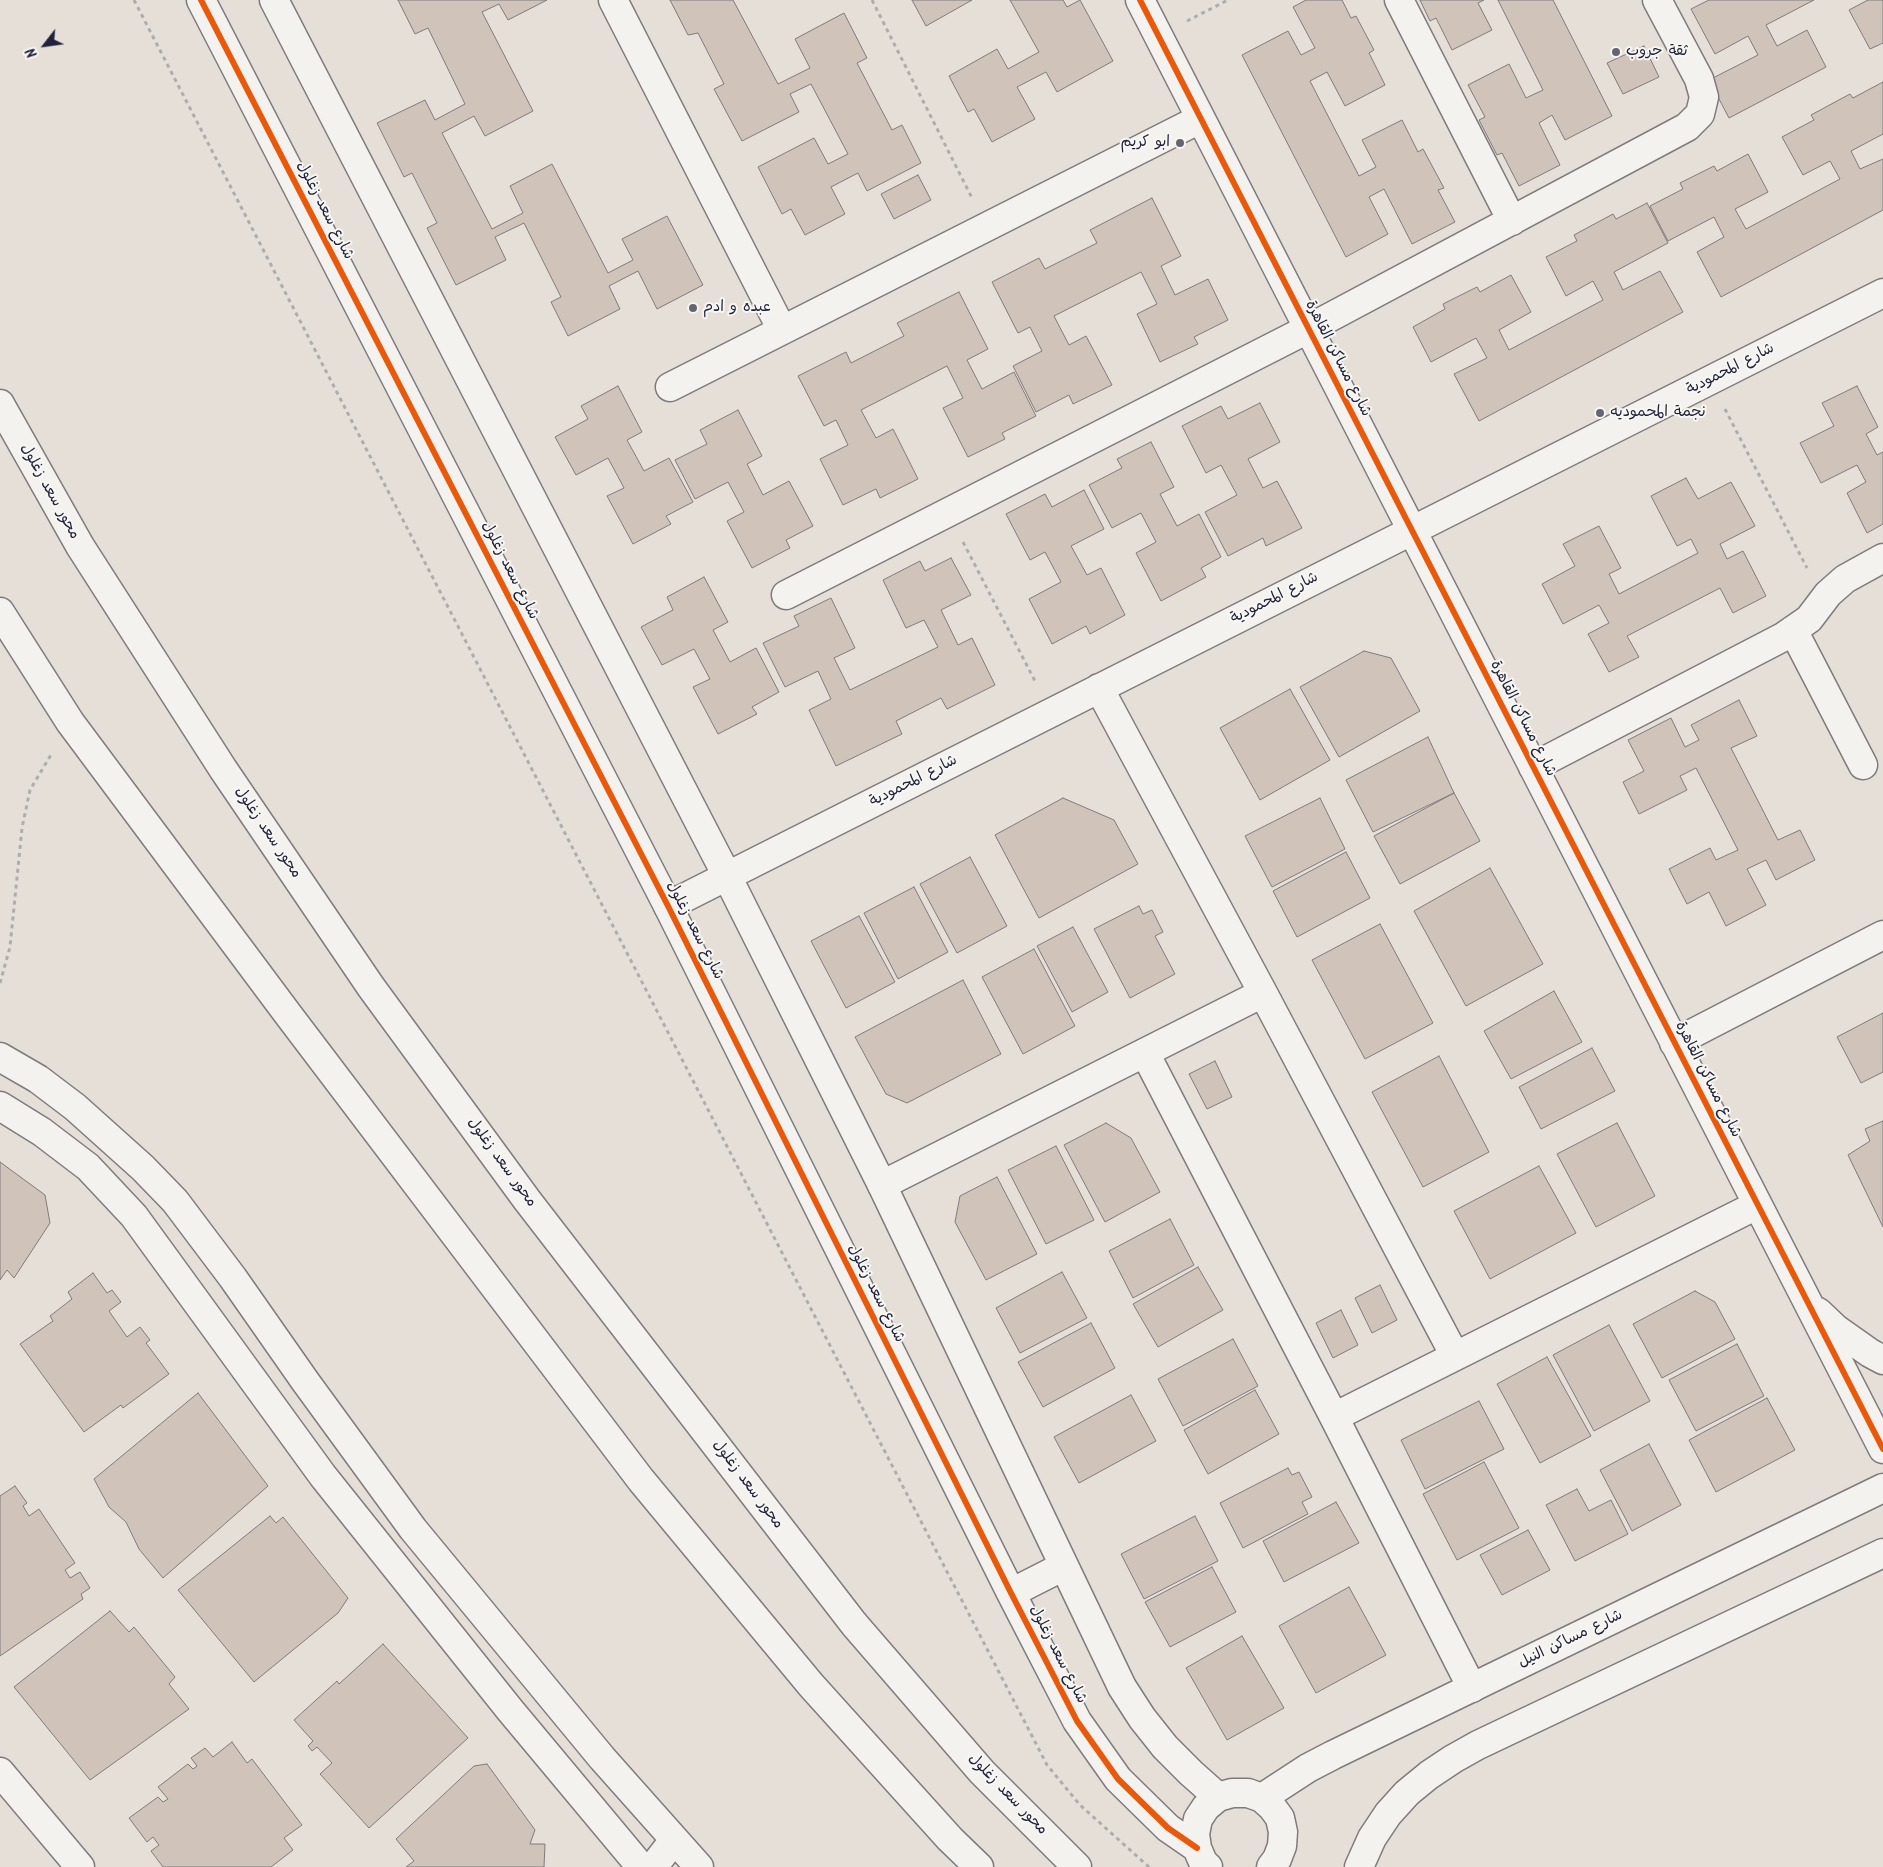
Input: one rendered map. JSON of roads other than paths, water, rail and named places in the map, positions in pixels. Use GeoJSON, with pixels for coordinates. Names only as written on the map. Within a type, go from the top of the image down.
{"type":"FeatureCollection","features":[{"type":"Feature","properties":{"kind":"street","name":"شارع سعد زغلول"},"geometry":{"type":"LineString","coordinates":[[201,0],[668,906],[1011,1593],[1077,1721],[1096,1751],[1118,1779],[1142,1804],[1202,1858]]}},
{"type":"Feature","properties":{"kind":"street"},"geometry":{"type":"LineString","coordinates":[[274,0],[727,876],[882,1185],[1122,1687],[1142,1718],[1165,1747],[1218,1797]]}},
{"type":"Feature","properties":{"kind":"street"},"geometry":{"type":"LineString","coordinates":[[613,0],[782,330]]}},
{"type":"Feature","properties":{"kind":"street","name":"شارع مساكن القاهرة"},"geometry":{"type":"LineString","coordinates":[[1140,0],[1883,1449]]}},
{"type":"Feature","properties":{"kind":"street"},"geometry":{"type":"LineString","coordinates":[[1399,0],[1512,221]]}},
{"type":"Feature","properties":{"kind":"street"},"geometry":{"type":"LineString","coordinates":[[786,595],[1308,328],[1687,127],[1700,114],[1704,96],[1700,79],[1657,0]]}},
{"type":"Feature","properties":{"kind":"street"},"geometry":{"type":"LineString","coordinates":[[670,387],[1200,119]]}},
{"type":"Feature","properties":{"kind":"street","name":"شارع المحمودية"},"geometry":{"type":"LineString","coordinates":[[668,906],[1883,293]]}},
{"type":"Feature","properties":{"kind":"street","name":"محور سعد زغلول"},"geometry":{"type":"LineString","coordinates":[[0,404],[80,546],[223,769],[371,987],[527,1200],[854,1624],[982,1772],[1077,1867]]}},
{"type":"Feature","properties":{"kind":"street"},"geometry":{"type":"LineString","coordinates":[[1532,767],[1783,637],[1809,619],[1823,599],[1846,579],[1883,558]]}},
{"type":"Feature","properties":{"kind":"street"},"geometry":{"type":"LineString","coordinates":[[0,612],[70,722],[287,1013],[641,1480],[811,1685],[950,1839],[979,1867]]}},
{"type":"Feature","properties":{"kind":"street"},"geometry":{"type":"LineString","coordinates":[[1793,630],[1863,765]]}},
{"type":"Feature","properties":{"kind":"street"},"geometry":{"type":"LineString","coordinates":[[1099,688],[1455,1356]]}},
{"type":"Feature","properties":{"kind":"street"},"geometry":{"type":"LineString","coordinates":[[1674,1043],[1883,935]]}},
{"type":"Feature","properties":{"kind":"street"},"geometry":{"type":"LineString","coordinates":[[882,1185],[1263,993]]}},
{"type":"Feature","properties":{"kind":"street"},"geometry":{"type":"LineString","coordinates":[[1145,1053],[1472,1688]]}},
{"type":"Feature","properties":{"kind":"street"},"geometry":{"type":"LineString","coordinates":[[0,1057],[38,1079],[82,1112],[144,1168],[175,1202],[228,1272],[413,1529],[602,1758],[699,1867]]}},
{"type":"Feature","properties":{"kind":"street"},"geometry":{"type":"LineString","coordinates":[[0,1106],[42,1132],[88,1167],[134,1216],[329,1484],[510,1710],[641,1867]]}},
{"type":"Feature","properties":{"kind":"street"},"geometry":{"type":"LineString","coordinates":[[1334,1417],[1757,1205]]}},
{"type":"Feature","properties":{"kind":"street"},"geometry":{"type":"LineString","coordinates":[[1806,1301],[1836,1329],[1883,1360]]}},
{"type":"Feature","properties":{"kind":"street","name":"شارع مساكن النيل"},"geometry":{"type":"LineString","coordinates":[[1262,1798],[1308,1768],[1333,1755],[1883,1488]]}},
{"type":"Feature","properties":{"kind":"street"},"geometry":{"type":"LineString","coordinates":[[1359,1867],[1372,1838],[1388,1814],[1407,1793],[1429,1774],[1453,1759],[1478,1745],[1883,1553]]}},
{"type":"Feature","properties":{"kind":"street"},"geometry":{"type":"LineString","coordinates":[[1011,1593],[1064,1566]]}},
{"type":"Feature","properties":{"kind":"street"},"geometry":{"type":"LineString","coordinates":[[2,1777],[80,1867]]}},
{"type":"Feature","properties":{"kind":"street"},"geometry":{"type":"LineString","coordinates":[[1202,1858],[1195,1834],[1198,1819],[1206,1806],[1218,1797],[1232,1793],[1248,1793],[1262,1798],[1280,1818],[1283,1832],[1282,1846],[1278,1859],[1271,1867]]}},
{"type":"Feature","properties":{"kind":"street"},"geometry":{"type":"LineString","coordinates":[[653,1867],[674,1840]]}},
{"type":"Feature","properties":{"kind":"place","name":"ثقة جروب"},"geometry":{"type":"Point","coordinates":[1616,52]}},
{"type":"Feature","properties":{"kind":"place","name":"ابو كريم"},"geometry":{"type":"Point","coordinates":[1180,143]}},
{"type":"Feature","properties":{"kind":"place","name":"عبده و ادم"},"geometry":{"type":"Point","coordinates":[693,308]}},
{"type":"Feature","properties":{"kind":"place","name":"نجمة المحموديه"},"geometry":{"type":"Point","coordinates":[1600,413]}}]}
